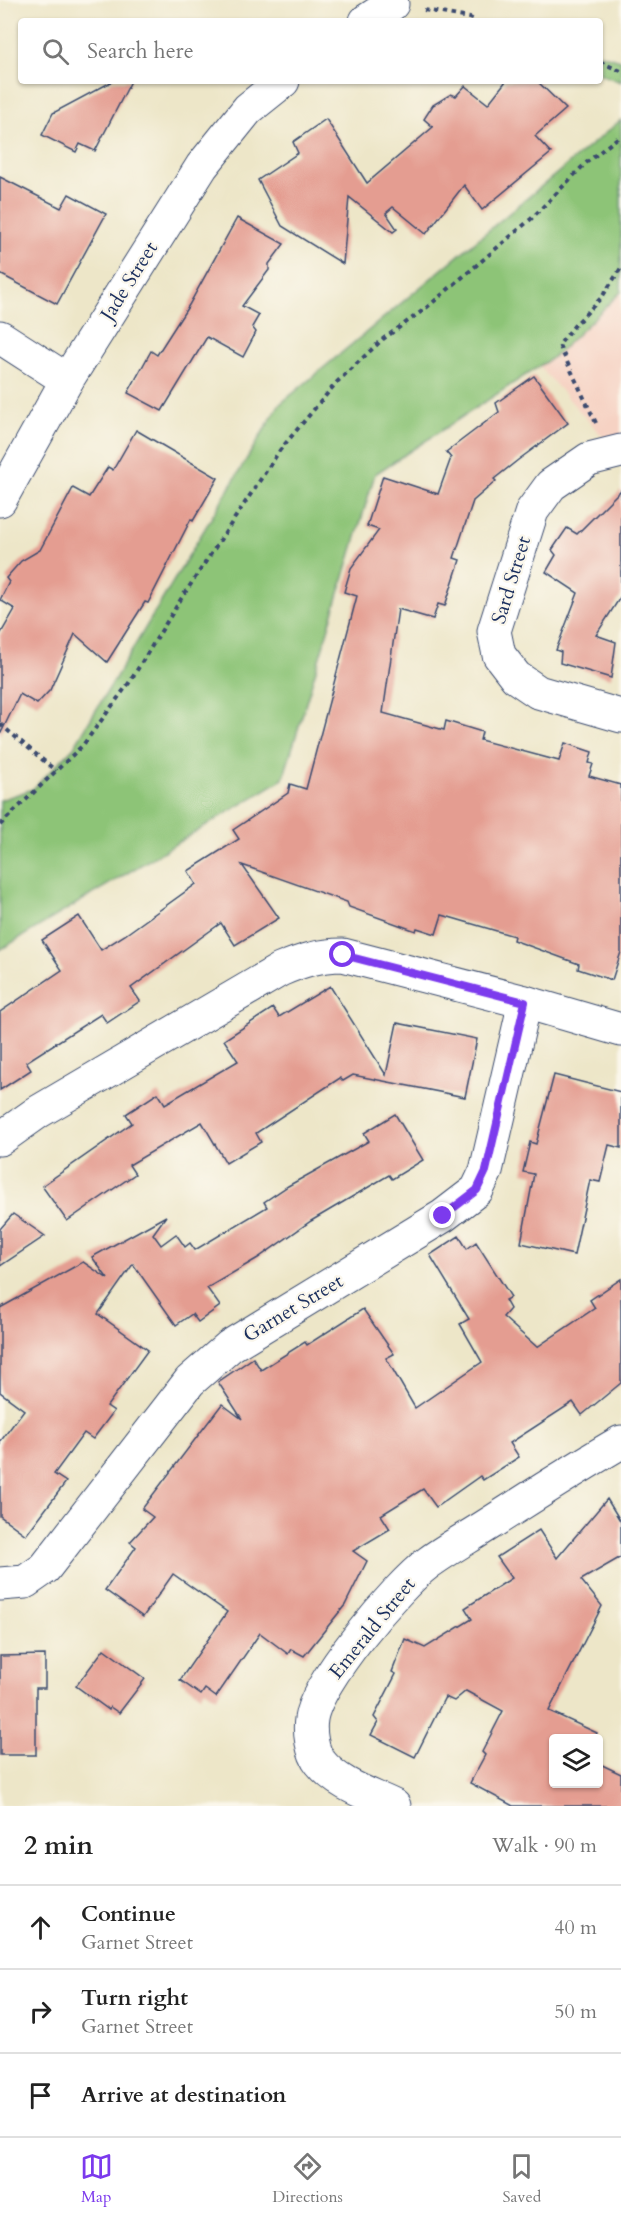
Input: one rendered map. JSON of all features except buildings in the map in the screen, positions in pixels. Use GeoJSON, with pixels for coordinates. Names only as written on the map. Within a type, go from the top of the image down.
{"type":"FeatureCollection","features":[{"type":"Feature","properties":{"kind":"street","name":"Jade Street"},"geometry":{"type":"LineString","coordinates":[[0,500],[67,380],[202,166],[248,109],[279,84]]}},
{"type":"Feature","properties":{"kind":"street"},"geometry":{"type":"LineString","coordinates":[[0,337],[67,380]]}},
{"type":"Feature","properties":{"kind":"street","name":"Sard Street"},"geometry":{"type":"LineString","coordinates":[[616,452],[589,459],[551,485],[532,511],[494,631],[499,655],[516,677],[538,692],[621,716]]}},
{"type":"Feature","properties":{"kind":"street"},"geometry":{"type":"LineString","coordinates":[[0,1139],[38,1112],[246,989],[280,970],[324,955],[343,955],[525,1002],[621,1030]]}},
{"type":"Feature","properties":{"kind":"street","name":"Garnet Street"},"geometry":{"type":"LineString","coordinates":[[0,1584],[25,1582],[45,1568],[190,1381],[230,1346],[443,1216],[477,1190],[486,1171],[525,1002]]}},
{"type":"Feature","properties":{"kind":"street","name":"Emerald Street"},"geometry":{"type":"LineString","coordinates":[[394,1806],[341,1781],[319,1762],[311,1742],[311,1718],[319,1697],[337,1667],[393,1596],[427,1564],[574,1469],[621,1442]]}},
{"type":"Feature","properties":{"kind":"path"},"geometry":{"type":"LineString","coordinates":[[379,12],[470,18]]}},
{"type":"Feature","properties":{"kind":"path"},"geometry":{"type":"LineString","coordinates":[[603,63],[621,71]]}},
{"type":"Feature","properties":{"kind":"path"},"geometry":{"type":"LineString","coordinates":[[0,825],[82,745],[129,683],[193,580],[280,450],[337,382],[383,339],[425,309],[531,219],[586,163],[621,135]]}},
{"type":"Feature","properties":{"kind":"path"},"geometry":{"type":"LineString","coordinates":[[616,452],[559,345],[602,297],[621,268]]}},
{"type":"Feature","properties":{"kind":"path"},"geometry":{"type":"LineString","coordinates":[[0,724],[56,771]]}},
{"type":"Feature","properties":{"kind":"shaded area"},"geometry":{"type":"Polygon","coordinates":[[[621,290],[621,435],[603,437],[538,365],[621,290]]]}},
{"type":"Feature","properties":{"kind":"green space"},"geometry":{"type":"Polygon","coordinates":[[[603,55],[621,60],[621,82],[603,75],[603,55]]]}},
{"type":"Feature","properties":{"kind":"green space"},"geometry":{"type":"Polygon","coordinates":[[[621,120],[621,292],[555,356],[375,474],[283,779],[0,950],[0,800],[33,789],[74,747],[279,405],[621,120]]]}},
{"type":"Feature","properties":{"kind":"route"},"geometry":{"type":"LineString","coordinates":[[343,955],[525,1002],[486,1171],[477,1190],[443,1216]]}}]}
